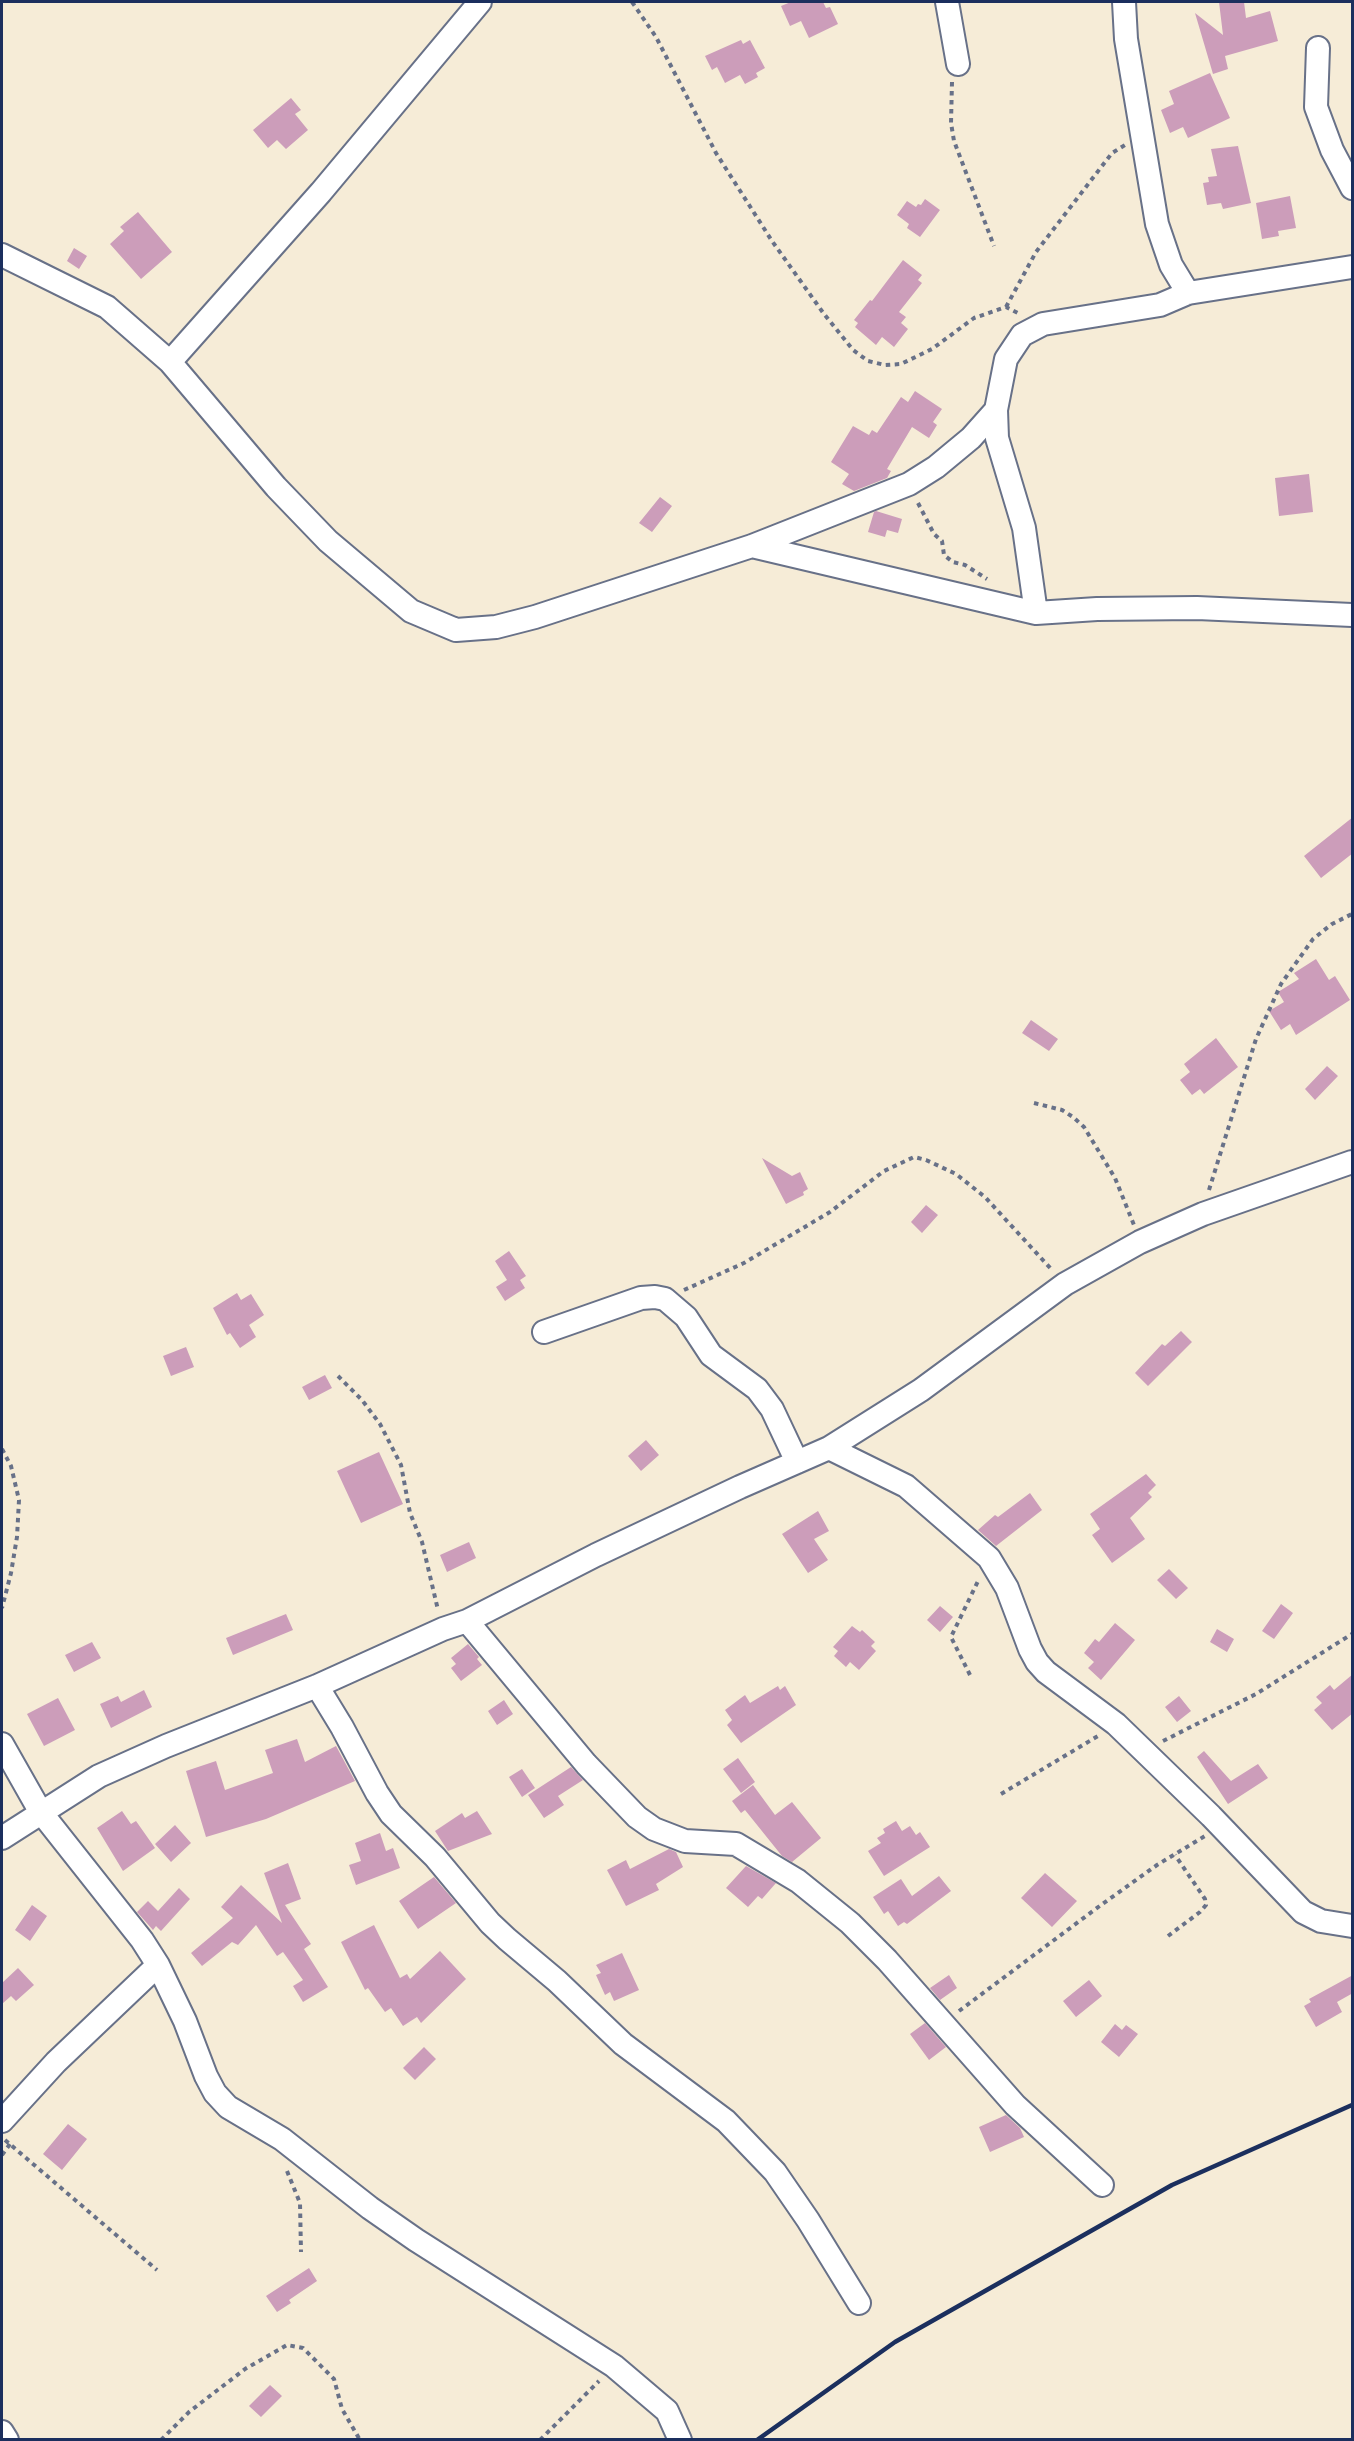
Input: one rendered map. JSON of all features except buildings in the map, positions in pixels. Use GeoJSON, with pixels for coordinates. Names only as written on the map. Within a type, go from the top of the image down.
{"type":"FeatureCollection","features":[{"type":"Feature","properties":{"kind":"street"},"geometry":{"type":"LineString","coordinates":[[170,362],[321,192],[480,2]]}},
{"type":"Feature","properties":{"kind":"street"},"geometry":{"type":"LineString","coordinates":[[947,2],[958,64]]}},
{"type":"Feature","properties":{"kind":"street"},"geometry":{"type":"LineString","coordinates":[[1124,2],[1126,39],[1157,224],[1171,265],[1188,293]]}},
{"type":"Feature","properties":{"kind":"street"},"geometry":{"type":"LineString","coordinates":[[1318,48],[1316,107],[1332,150],[1353,188]]}},
{"type":"Feature","properties":{"kind":"street"},"geometry":{"type":"LineString","coordinates":[[2,255],[107,307],[170,362],[276,487],[328,541],[411,611],[456,630],[496,627],[535,616],[752,546],[909,484],[936,467],[971,438],[996,410]]}},
{"type":"Feature","properties":{"kind":"street"},"geometry":{"type":"LineString","coordinates":[[1036,613],[1024,528],[997,438],[996,410],[1006,359],[1022,335],[1043,324],[1160,305],[1188,293],[1353,267]]}},
{"type":"Feature","properties":{"kind":"street"},"geometry":{"type":"LineString","coordinates":[[752,546],[1036,613],[1097,609],[1197,608],[1353,615]]}},
{"type":"Feature","properties":{"kind":"street"},"geometry":{"type":"LineString","coordinates":[[2,1838],[40,1811],[99,1776],[166,1746],[317,1686],[442,1629],[468,1621],[606,1550],[829,1448],[921,1390],[1065,1284],[1140,1242],[1203,1214],[1353,1162]]}},
{"type":"Feature","properties":{"kind":"street"},"geometry":{"type":"LineString","coordinates":[[543,1332],[641,1298],[665,1299],[686,1317],[711,1355],[757,1389],[772,1409],[797,1462]]}},
{"type":"Feature","properties":{"kind":"street"},"geometry":{"type":"LineString","coordinates":[[829,1448],[906,1486],[989,1558],[1007,1588],[1037,1662],[1046,1672],[1116,1724],[1221,1827],[1303,1912],[1321,1921],[1353,1926]]}},
{"type":"Feature","properties":{"kind":"street"},"geometry":{"type":"LineString","coordinates":[[468,1621],[579,1756],[637,1817],[654,1829],[686,1841],[736,1844],[798,1881],[850,1923],[888,1960],[1015,2105],[1102,2185]]}},
{"type":"Feature","properties":{"kind":"street"},"geometry":{"type":"LineString","coordinates":[[317,1686],[391,1814],[435,1857],[490,1923],[507,1939],[557,1981],[623,2044],[726,2121],[775,2172],[808,2220],[859,2303]]}},
{"type":"Feature","properties":{"kind":"street"},"geometry":{"type":"LineString","coordinates":[[2,1744],[40,1811],[142,1940],[158,1965],[185,2021],[206,2076],[215,2093],[228,2107],[282,2139],[370,2208],[416,2240],[614,2366],[667,2411],[680,2439]]}},
{"type":"Feature","properties":{"kind":"street"},"geometry":{"type":"LineString","coordinates":[[2,2121],[56,2062],[158,1965]]}},
{"type":"Feature","properties":{"kind":"street"},"geometry":{"type":"LineString","coordinates":[[2,2432],[8,2439]]}},
{"type":"Feature","properties":{"kind":"path"},"geometry":{"type":"LineString","coordinates":[[632,2],[656,37],[716,153],[772,241],[824,314],[853,350],[868,361],[885,365],[901,364],[932,349],[974,318],[1005,307],[1036,252],[1112,153],[1142,136]]}},
{"type":"Feature","properties":{"kind":"path"},"geometry":{"type":"LineString","coordinates":[[958,64],[952,78],[951,123],[954,141],[994,246]]}},
{"type":"Feature","properties":{"kind":"path"},"geometry":{"type":"LineString","coordinates":[[1005,307],[1043,324]]}},
{"type":"Feature","properties":{"kind":"path"},"geometry":{"type":"LineString","coordinates":[[914,496],[934,534],[942,541],[944,555],[953,562],[965,565],[994,584]]}},
{"type":"Feature","properties":{"kind":"path"},"geometry":{"type":"LineString","coordinates":[[1203,1214],[1229,1123],[1267,1010],[1281,984],[1313,939],[1332,924],[1353,914]]}},
{"type":"Feature","properties":{"kind":"path"},"geometry":{"type":"LineString","coordinates":[[1034,1103],[1062,1110],[1084,1128],[1115,1178],[1140,1242]]}},
{"type":"Feature","properties":{"kind":"path"},"geometry":{"type":"LineString","coordinates":[[665,1299],[744,1263],[830,1212],[884,1171],[914,1157],[956,1174],[985,1197],[1065,1284]]}},
{"type":"Feature","properties":{"kind":"path"},"geometry":{"type":"LineString","coordinates":[[338,1376],[362,1400],[380,1424],[401,1465],[410,1513],[422,1542],[442,1629]]}},
{"type":"Feature","properties":{"kind":"path"},"geometry":{"type":"LineString","coordinates":[[2,1449],[11,1466],[19,1500],[13,1564],[2,1608]]}},
{"type":"Feature","properties":{"kind":"path"},"geometry":{"type":"LineString","coordinates":[[970,1675],[951,1637],[989,1558]]}},
{"type":"Feature","properties":{"kind":"path"},"geometry":{"type":"LineString","coordinates":[[1144,1751],[1256,1694],[1353,1634]]}},
{"type":"Feature","properties":{"kind":"path"},"geometry":{"type":"LineString","coordinates":[[1001,1794],[1116,1724]]}},
{"type":"Feature","properties":{"kind":"path"},"geometry":{"type":"LineString","coordinates":[[943,2023],[1101,1905],[1221,1827]]}},
{"type":"Feature","properties":{"kind":"path"},"geometry":{"type":"LineString","coordinates":[[1168,1936],[1206,1905],[1205,1899],[1175,1855]]}},
{"type":"Feature","properties":{"kind":"path"},"geometry":{"type":"LineString","coordinates":[[2,2137],[158,2270]]}},
{"type":"Feature","properties":{"kind":"path"},"geometry":{"type":"LineString","coordinates":[[2,2154],[10,2144]]}},
{"type":"Feature","properties":{"kind":"path"},"geometry":{"type":"LineString","coordinates":[[285,2167],[300,2203],[301,2252]]}},
{"type":"Feature","properties":{"kind":"path"},"geometry":{"type":"LineString","coordinates":[[161,2439],[189,2412],[245,2369],[287,2345],[303,2348],[334,2379],[342,2409],[360,2439]]}},
{"type":"Feature","properties":{"kind":"path"},"geometry":{"type":"LineString","coordinates":[[540,2439],[614,2366]]}},
{"type":"Feature","properties":{"kind":"railway"},"geometry":{"type":"LineString","coordinates":[[757,2440],[895,2342],[1172,2185],[1352,2105]]}}]}
